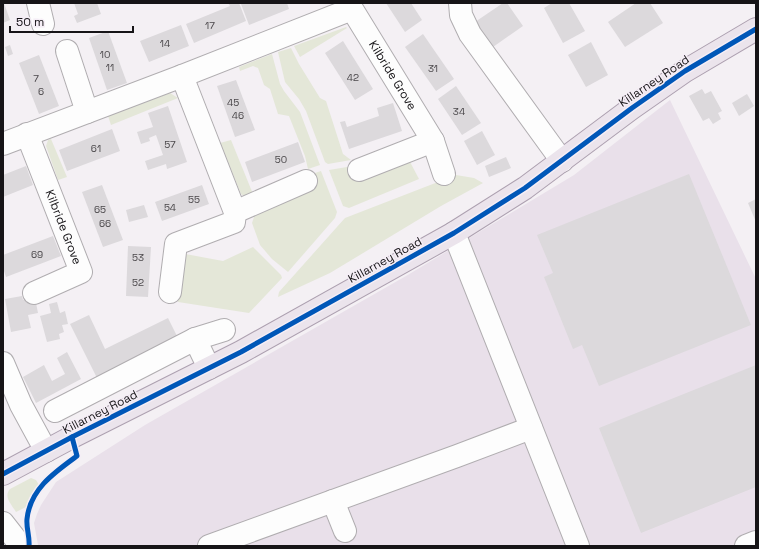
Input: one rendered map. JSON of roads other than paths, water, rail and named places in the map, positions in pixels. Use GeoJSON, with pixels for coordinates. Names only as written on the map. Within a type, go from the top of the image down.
{"type":"FeatureCollection","features":[{"type":"Feature","properties":{"kind":"main road","name":"Killarney Road"},"geometry":{"type":"LineString","coordinates":[[3,474],[247,349],[454,233],[524,188],[685,70],[756,29]]}},
{"type":"Feature","properties":{"kind":"street"},"geometry":{"type":"LineString","coordinates":[[38,3],[43,24]]}},
{"type":"Feature","properties":{"kind":"street"},"geometry":{"type":"LineString","coordinates":[[460,3],[461,15],[470,34],[562,161]]}},
{"type":"Feature","properties":{"kind":"street","name":"Kilbride Grove"},"geometry":{"type":"LineString","coordinates":[[3,144],[182,76],[351,6],[433,141],[444,174]]}},
{"type":"Feature","properties":{"kind":"street"},"geometry":{"type":"LineString","coordinates":[[67,51],[87,112]]}},
{"type":"Feature","properties":{"kind":"street"},"geometry":{"type":"LineString","coordinates":[[170,292],[176,244],[234,222],[235,212],[182,76]]}},
{"type":"Feature","properties":{"kind":"street","name":"Kilbride Grove"},"geometry":{"type":"LineString","coordinates":[[27,134],[81,272],[34,292]]}},
{"type":"Feature","properties":{"kind":"street"},"geometry":{"type":"LineString","coordinates":[[359,170],[433,141]]}},
{"type":"Feature","properties":{"kind":"street"},"geometry":{"type":"LineString","coordinates":[[235,212],[306,181]]}},
{"type":"Feature","properties":{"kind":"street"},"geometry":{"type":"LineString","coordinates":[[454,233],[578,546]]}},
{"type":"Feature","properties":{"kind":"street"},"geometry":{"type":"LineString","coordinates":[[55,411],[196,339],[224,330]]}},
{"type":"Feature","properties":{"kind":"street"},"geometry":{"type":"LineString","coordinates":[[196,339],[210,368]]}},
{"type":"Feature","properties":{"kind":"street"},"geometry":{"type":"LineString","coordinates":[[3,363],[22,405],[46,451]]}},
{"type":"Feature","properties":{"kind":"street"},"geometry":{"type":"LineString","coordinates":[[209,546],[531,428]]}},
{"type":"Feature","properties":{"kind":"street"},"geometry":{"type":"LineString","coordinates":[[333,500],[345,532]]}},
{"type":"Feature","properties":{"kind":"street"},"geometry":{"type":"LineString","coordinates":[[3,523],[21,546]]}},
{"type":"Feature","properties":{"kind":"street"},"geometry":{"type":"LineString","coordinates":[[746,546],[756,542]]}}]}
